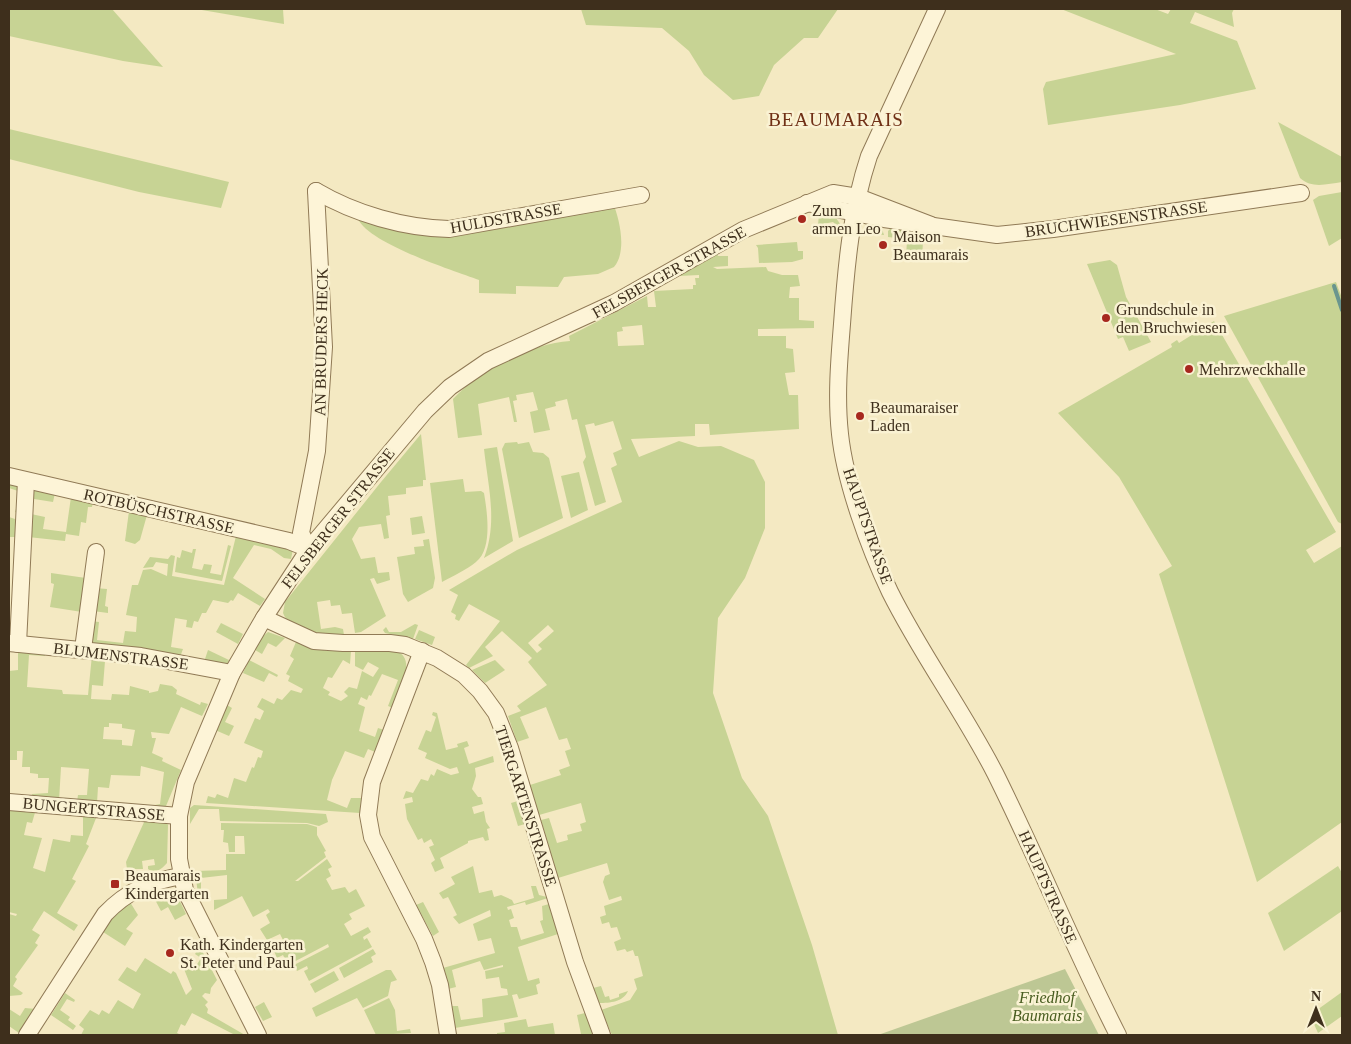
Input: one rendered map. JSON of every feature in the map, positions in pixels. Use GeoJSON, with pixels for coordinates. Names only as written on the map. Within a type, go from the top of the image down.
{"type":"FeatureCollection","features":[{"type":"Feature","properties":{"kind":"street","name":"HAUPTSTRASSE"},"geometry":{"type":"LineString","coordinates":[[936,9],[869,156],[854,214],[844,297],[838,411],[840,436],[856,500],[875,557],[889,589],[908,627],[994,771],[1088,977],[1118,1035]]}},
{"type":"Feature","properties":{"kind":"street","name":"HULDSTRASSE"},"geometry":{"type":"LineString","coordinates":[[316,191],[340,205],[367,213],[410,225],[449,229],[640,195]]}},
{"type":"Feature","properties":{"kind":"street","name":"AN BRUDERS HECK"},"geometry":{"type":"LineString","coordinates":[[309,549],[301,533],[317,451],[324,355],[321,245],[316,191]]}},
{"type":"Feature","properties":{"kind":"street","name":"FELSBERGER STRASSE"},"geometry":{"type":"LineString","coordinates":[[258,1035],[194,910],[182,876],[179,859],[179,816],[186,782],[232,673],[264,618],[309,549],[425,411],[450,386],[469,373],[505,352],[569,326],[614,303],[734,234],[833,193],[858,197]]}},
{"type":"Feature","properties":{"kind":"street","name":"BRUCHWIESENSTRASSE"},"geometry":{"type":"LineString","coordinates":[[854,214],[976,233],[1019,234],[1301,193]]}},
{"type":"Feature","properties":{"kind":"street","name":"BRUCHWIESENSTRASSE"},"geometry":{"type":"LineString","coordinates":[[858,197],[931,225]]}},
{"type":"Feature","properties":{"kind":"street"},"geometry":{"type":"LineString","coordinates":[[807,204],[854,214]]}},
{"type":"Feature","properties":{"kind":"street","name":"ROTBÜSCHSTRASSE"},"geometry":{"type":"LineString","coordinates":[[9,476],[272,537],[309,549]]}},
{"type":"Feature","properties":{"kind":"street"},"geometry":{"type":"LineString","coordinates":[[13,644],[26,480]]}},
{"type":"Feature","properties":{"kind":"street"},"geometry":{"type":"LineString","coordinates":[[83,649],[96,552]]}},
{"type":"Feature","properties":{"kind":"street","name":"TIERGARTENSTRASSE"},"geometry":{"type":"LineString","coordinates":[[264,618],[318,642],[390,643],[422,651],[464,675],[480,690],[496,713],[524,792],[575,962],[602,1035]]}},
{"type":"Feature","properties":{"kind":"street","name":"BLUMENSTRASSE"},"geometry":{"type":"LineString","coordinates":[[13,644],[83,649],[157,659],[232,673]]}},
{"type":"Feature","properties":{"kind":"street"},"geometry":{"type":"LineString","coordinates":[[422,651],[372,782],[368,815],[372,837],[434,962],[440,985],[448,1035]]}},
{"type":"Feature","properties":{"kind":"street","name":"BUNGERTSTRASSE"},"geometry":{"type":"LineString","coordinates":[[9,802],[179,816]]}},
{"type":"Feature","properties":{"kind":"street"},"geometry":{"type":"LineString","coordinates":[[27,1035],[110,908],[129,893],[142,886],[182,876]]}},
{"type":"Feature","properties":{"kind":"green space"},"geometry":{"type":"Polygon","coordinates":[[[9,9],[112,9],[163,67],[123,61],[9,36],[9,9]]]}},
{"type":"Feature","properties":{"kind":"green space"},"geometry":{"type":"Polygon","coordinates":[[[196,9],[283,9],[284,24],[196,9]]]}},
{"type":"Feature","properties":{"kind":"green space"},"geometry":{"type":"Polygon","coordinates":[[[581,9],[838,9],[818,38],[804,38],[774,65],[759,96],[733,100],[704,75],[689,51],[662,28],[586,25],[581,9]]]}},
{"type":"Feature","properties":{"kind":"green space"},"geometry":{"type":"Polygon","coordinates":[[[1061,9],[1155,9],[1168,14],[1171,9],[1234,9],[1232,13],[1234,27],[1195,12],[1190,23],[1237,41],[1256,89],[1180,105],[1048,125],[1043,89],[1046,82],[1176,54],[1061,9]]]}},
{"type":"Feature","properties":{"kind":"green space"},"geometry":{"type":"Polygon","coordinates":[[[1278,122],[1342,157],[1342,182],[1315,185],[1300,178],[1278,122]]]}},
{"type":"Feature","properties":{"kind":"green space"},"geometry":{"type":"Polygon","coordinates":[[[9,129],[229,182],[221,208],[139,192],[9,159],[9,129]]]}},
{"type":"Feature","properties":{"kind":"green space"},"geometry":{"type":"Polygon","coordinates":[[[1342,192],[1342,238],[1329,246],[1313,200],[1319,196],[1342,192]]]}},
{"type":"Feature","properties":{"kind":"green space"},"geometry":{"type":"Polygon","coordinates":[[[613,203],[621,236],[620,253],[614,267],[598,274],[564,277],[558,287],[516,286],[516,294],[479,293],[479,280],[394,247],[378,238],[358,219],[409,227],[613,203]]]}},
{"type":"Feature","properties":{"kind":"green space"},"geometry":{"type":"Polygon","coordinates":[[[819,214],[836,218],[843,228],[838,227],[833,222],[818,225],[819,214]]]}},
{"type":"Feature","properties":{"kind":"green space"},"geometry":{"type":"Polygon","coordinates":[[[867,225],[881,226],[884,235],[861,233],[867,225]]]}},
{"type":"Feature","properties":{"kind":"green space"},"geometry":{"type":"Polygon","coordinates":[[[891,228],[907,230],[906,239],[888,237],[888,231],[891,228]]]}},
{"type":"Feature","properties":{"kind":"green space"},"geometry":{"type":"Polygon","coordinates":[[[907,239],[923,240],[922,261],[906,260],[907,239]]]}},
{"type":"Feature","properties":{"kind":"green space"},"geometry":{"type":"Polygon","coordinates":[[[797,242],[798,251],[803,251],[803,259],[792,262],[759,263],[756,245],[797,242]]]}},
{"type":"Feature","properties":{"kind":"green space"},"geometry":{"type":"Polygon","coordinates":[[[718,254],[718,256],[728,256],[728,266],[713,267],[717,269],[766,267],[768,271],[782,275],[798,275],[800,286],[790,287],[789,298],[799,298],[799,320],[814,321],[814,328],[758,329],[758,336],[786,336],[786,348],[793,349],[795,372],[785,373],[789,395],[798,395],[799,429],[710,435],[709,424],[695,424],[695,436],[631,439],[639,457],[679,441],[698,447],[721,446],[754,460],[765,482],[765,528],[745,578],[718,618],[713,693],[742,778],[768,816],[812,945],[838,1035],[612,1035],[601,1010],[630,1000],[637,989],[634,979],[643,976],[638,956],[635,956],[633,950],[627,952],[625,949],[617,951],[614,942],[621,939],[617,927],[611,928],[609,922],[602,924],[600,917],[606,915],[604,906],[622,900],[621,896],[609,900],[603,882],[605,876],[610,874],[607,863],[558,878],[541,820],[549,818],[557,843],[568,840],[567,835],[582,831],[580,824],[586,822],[581,803],[539,815],[530,785],[561,775],[559,770],[570,766],[565,751],[571,749],[567,738],[559,740],[546,707],[520,717],[529,738],[517,742],[508,716],[521,711],[517,706],[547,685],[528,662],[532,658],[502,631],[485,647],[493,656],[469,668],[466,665],[500,621],[469,604],[459,621],[455,619],[456,615],[451,612],[458,595],[449,590],[517,550],[622,502],[611,468],[617,465],[613,453],[622,449],[613,421],[595,426],[594,423],[585,425],[606,502],[595,506],[583,462],[586,457],[577,419],[572,420],[567,399],[555,402],[556,406],[545,409],[550,430],[534,433],[530,412],[538,410],[533,392],[516,395],[517,400],[513,401],[517,422],[514,422],[509,397],[478,404],[482,435],[458,438],[453,399],[477,378],[507,360],[539,347],[570,341],[569,336],[647,296],[648,307],[656,307],[654,291],[693,289],[693,285],[696,285],[695,278],[699,278],[699,275],[679,276],[718,254]],[[642,325],[622,327],[623,331],[617,332],[618,346],[644,345],[642,325]],[[548,625],[528,643],[537,653],[542,649],[538,645],[554,631],[548,625]]]}},
{"type":"Feature","properties":{"kind":"green space"},"geometry":{"type":"Polygon","coordinates":[[[1110,260],[1117,265],[1126,297],[1151,342],[1129,351],[1123,337],[1118,339],[1087,264],[1110,260]]]}},
{"type":"Feature","properties":{"kind":"green space"},"geometry":{"type":"Polygon","coordinates":[[[1336,282],[1342,298],[1342,524],[1338,522],[1224,316],[1336,282]]]}},
{"type":"Feature","properties":{"kind":"green space"},"geometry":{"type":"Polygon","coordinates":[[[1214,321],[1336,532],[1306,550],[1314,563],[1342,546],[1342,822],[1257,882],[1159,574],[1172,566],[1119,477],[1058,413],[1172,347],[1171,344],[1177,340],[1179,343],[1214,321]]]}},
{"type":"Feature","properties":{"kind":"green space"},"geometry":{"type":"Polygon","coordinates":[[[421,434],[426,480],[423,480],[423,486],[406,488],[406,494],[388,496],[390,515],[386,516],[389,538],[384,539],[381,524],[359,527],[352,539],[361,559],[375,557],[378,573],[389,572],[390,580],[377,584],[374,578],[370,579],[386,616],[361,632],[355,633],[352,613],[342,614],[340,605],[331,606],[330,600],[317,602],[321,629],[335,627],[343,629],[344,635],[309,631],[293,624],[283,613],[285,602],[421,434]]]}},
{"type":"Feature","properties":{"kind":"green space"},"geometry":{"type":"Polygon","coordinates":[[[517,442],[518,444],[529,442],[533,452],[543,453],[549,458],[563,518],[519,538],[502,449],[505,443],[517,442]]]}},
{"type":"Feature","properties":{"kind":"green space"},"geometry":{"type":"Polygon","coordinates":[[[497,447],[513,541],[484,558],[490,531],[491,504],[484,449],[497,447]]]}},
{"type":"Feature","properties":{"kind":"green space"},"geometry":{"type":"Polygon","coordinates":[[[579,472],[588,510],[571,518],[561,476],[579,472]]]}},
{"type":"Feature","properties":{"kind":"green space"},"geometry":{"type":"Polygon","coordinates":[[[463,479],[465,492],[481,491],[484,493],[488,529],[487,539],[485,548],[476,562],[442,582],[430,483],[463,479]]]}},
{"type":"Feature","properties":{"kind":"green space"},"geometry":{"type":"Polygon","coordinates":[[[9,484],[22,486],[19,537],[9,537],[9,517],[18,520],[20,514],[15,512],[21,492],[9,488],[9,484]]]}},
{"type":"Feature","properties":{"kind":"green space"},"geometry":{"type":"Polygon","coordinates":[[[30,487],[55,493],[53,502],[34,499],[31,514],[45,517],[43,529],[66,532],[71,497],[93,502],[92,507],[88,507],[86,523],[81,522],[79,536],[66,534],[65,541],[28,537],[30,487]]]}},
{"type":"Feature","properties":{"kind":"green space"},"geometry":{"type":"Polygon","coordinates":[[[129,511],[147,515],[140,540],[135,544],[125,541],[129,511]]]}},
{"type":"Feature","properties":{"kind":"green space"},"geometry":{"type":"Polygon","coordinates":[[[422,516],[425,533],[412,535],[410,518],[422,516]]]}},
{"type":"Feature","properties":{"kind":"green space"},"geometry":{"type":"Polygon","coordinates":[[[236,536],[293,549],[291,559],[284,558],[271,549],[254,545],[233,578],[265,599],[260,606],[238,593],[233,601],[231,600],[228,603],[213,600],[206,613],[202,613],[198,622],[194,621],[192,628],[186,627],[187,620],[175,618],[171,647],[183,649],[180,657],[89,645],[91,621],[99,622],[97,640],[123,643],[125,631],[136,632],[137,617],[126,615],[132,585],[138,585],[143,570],[151,569],[167,576],[168,564],[156,562],[153,567],[143,568],[150,557],[168,559],[171,555],[175,556],[172,576],[224,585],[236,536]]]}},
{"type":"Feature","properties":{"kind":"green space"},"geometry":{"type":"Polygon","coordinates":[[[429,539],[435,578],[433,588],[408,602],[403,594],[397,557],[415,554],[414,547],[424,546],[423,540],[429,539]]]}},
{"type":"Feature","properties":{"kind":"green space"},"geometry":{"type":"Polygon","coordinates":[[[228,545],[231,546],[222,581],[175,572],[177,557],[180,558],[182,550],[192,553],[193,549],[196,549],[192,568],[202,570],[204,564],[212,565],[210,573],[221,575],[228,545]]]}},
{"type":"Feature","properties":{"kind":"green space"},"geometry":{"type":"Polygon","coordinates":[[[51,573],[86,578],[82,612],[50,607],[54,584],[51,583],[51,573]]]}},
{"type":"Feature","properties":{"kind":"green space"},"geometry":{"type":"Polygon","coordinates":[[[95,588],[107,589],[105,606],[108,607],[108,613],[93,611],[95,588]]]}},
{"type":"Feature","properties":{"kind":"green space"},"geometry":{"type":"Polygon","coordinates":[[[221,623],[243,634],[238,644],[216,632],[221,623]]]}},
{"type":"Feature","properties":{"kind":"green space"},"geometry":{"type":"Polygon","coordinates":[[[415,624],[418,625],[413,639],[385,633],[383,630],[386,627],[389,632],[401,632],[415,624]]]}},
{"type":"Feature","properties":{"kind":"green space"},"geometry":{"type":"Polygon","coordinates":[[[419,630],[435,637],[432,645],[415,639],[419,630]]]}},
{"type":"Feature","properties":{"kind":"green space"},"geometry":{"type":"Polygon","coordinates":[[[268,632],[285,638],[276,647],[268,643],[262,654],[255,650],[262,637],[268,632]]]}},
{"type":"Feature","properties":{"kind":"green space"},"geometry":{"type":"Polygon","coordinates":[[[296,642],[327,651],[351,651],[350,664],[343,660],[332,678],[328,677],[323,688],[330,692],[328,695],[341,701],[348,696],[344,692],[349,687],[357,689],[362,671],[373,677],[379,668],[368,662],[363,670],[355,666],[355,651],[395,651],[406,660],[405,676],[393,708],[388,706],[398,680],[382,674],[371,696],[369,695],[367,700],[361,697],[358,704],[365,707],[359,731],[375,737],[378,728],[384,730],[375,752],[368,749],[364,758],[345,751],[332,780],[327,800],[347,808],[351,798],[361,798],[360,813],[206,803],[208,796],[215,798],[217,794],[228,798],[234,778],[246,782],[258,757],[261,758],[263,751],[244,743],[255,718],[260,720],[264,711],[257,707],[262,698],[274,704],[277,698],[282,700],[291,690],[301,693],[303,689],[288,681],[290,676],[286,674],[294,659],[290,656],[296,642]]]}},
{"type":"Feature","properties":{"kind":"green space"},"geometry":{"type":"Polygon","coordinates":[[[18,650],[45,652],[45,656],[29,655],[27,687],[62,690],[63,694],[88,695],[92,655],[122,659],[122,662],[105,661],[103,686],[92,685],[91,699],[111,700],[112,694],[129,695],[130,686],[149,691],[149,693],[158,691],[160,684],[172,686],[177,690],[176,694],[200,705],[201,702],[208,704],[202,716],[181,707],[169,734],[151,732],[152,738],[156,738],[152,753],[163,758],[162,761],[181,770],[166,806],[164,808],[150,806],[160,804],[164,772],[141,766],[140,776],[111,775],[109,788],[98,787],[97,803],[77,802],[78,795],[87,795],[89,769],[61,767],[59,801],[31,798],[32,794],[48,793],[49,778],[38,778],[38,774],[30,773],[30,767],[22,767],[23,751],[17,751],[17,760],[9,760],[9,671],[18,670],[18,650]],[[109,723],[109,727],[104,727],[103,739],[122,740],[122,745],[132,746],[135,730],[122,728],[122,724],[109,723]]]}},
{"type":"Feature","properties":{"kind":"green space"},"geometry":{"type":"Polygon","coordinates":[[[208,650],[229,660],[226,667],[204,662],[208,650]]]}},
{"type":"Feature","properties":{"kind":"green space"},"geometry":{"type":"Polygon","coordinates":[[[249,660],[278,675],[277,677],[269,673],[264,682],[243,673],[249,660]]]}},
{"type":"Feature","properties":{"kind":"green space"},"geometry":{"type":"Polygon","coordinates":[[[495,660],[505,670],[485,683],[472,670],[495,660]]]}},
{"type":"Feature","properties":{"kind":"green space"},"geometry":{"type":"Polygon","coordinates":[[[227,705],[232,708],[225,722],[234,726],[229,736],[215,730],[227,705]]]}},
{"type":"Feature","properties":{"kind":"green space"},"geometry":{"type":"Polygon","coordinates":[[[433,712],[437,713],[446,750],[458,747],[457,744],[467,741],[469,746],[464,748],[469,764],[493,756],[494,762],[475,768],[476,776],[472,789],[478,797],[481,797],[483,804],[472,807],[474,814],[484,811],[486,822],[490,828],[487,829],[489,840],[485,841],[483,837],[468,841],[468,843],[440,858],[444,868],[435,872],[431,863],[435,860],[429,847],[434,845],[431,839],[424,843],[422,838],[418,840],[407,819],[405,804],[413,802],[412,797],[403,799],[406,791],[413,793],[421,779],[428,781],[431,774],[434,776],[437,769],[451,775],[459,773],[457,767],[450,769],[425,758],[427,753],[418,749],[426,730],[431,732],[436,717],[432,715],[433,712]]]}},
{"type":"Feature","properties":{"kind":"green space"},"geometry":{"type":"Polygon","coordinates":[[[518,801],[525,824],[518,826],[511,803],[518,801]]]}},
{"type":"Feature","properties":{"kind":"green space"},"geometry":{"type":"Polygon","coordinates":[[[194,805],[326,814],[328,822],[319,826],[307,823],[220,821],[219,809],[199,809],[190,824],[190,808],[194,805]]]}},
{"type":"Feature","properties":{"kind":"green space"},"geometry":{"type":"Polygon","coordinates":[[[9,807],[36,809],[32,823],[27,822],[24,835],[42,838],[33,868],[45,872],[53,839],[70,842],[71,835],[83,836],[83,812],[98,813],[86,844],[89,846],[72,879],[76,881],[57,913],[78,925],[74,931],[44,911],[32,930],[40,935],[35,943],[38,945],[15,977],[17,979],[13,986],[23,993],[21,995],[9,996],[9,914],[16,916],[17,914],[9,912],[9,807]]]}},
{"type":"Feature","properties":{"kind":"green space"},"geometry":{"type":"Polygon","coordinates":[[[145,820],[166,822],[168,825],[167,863],[156,871],[148,869],[148,866],[155,865],[154,859],[142,861],[143,869],[127,869],[126,862],[145,820]]]}},
{"type":"Feature","properties":{"kind":"green space"},"geometry":{"type":"Polygon","coordinates":[[[221,823],[307,824],[317,827],[317,835],[326,851],[324,852],[326,857],[295,881],[298,881],[327,859],[332,867],[328,869],[331,876],[326,879],[332,890],[345,887],[349,893],[356,889],[365,906],[349,914],[352,919],[344,924],[351,936],[368,927],[371,932],[363,937],[364,940],[367,938],[372,947],[309,981],[304,971],[308,969],[307,966],[297,971],[294,965],[329,947],[328,944],[288,965],[283,955],[277,958],[274,951],[279,948],[277,943],[283,940],[280,934],[267,940],[260,929],[270,923],[266,915],[270,912],[268,909],[253,917],[242,896],[214,910],[214,900],[227,899],[227,875],[201,878],[201,894],[198,894],[195,871],[226,870],[226,854],[245,854],[244,836],[235,836],[235,852],[229,852],[228,843],[223,842],[224,830],[221,830],[221,823]]]}},
{"type":"Feature","properties":{"kind":"green space"},"geometry":{"type":"Polygon","coordinates":[[[473,866],[479,893],[492,890],[494,897],[501,895],[512,900],[514,904],[534,898],[531,886],[536,886],[539,895],[548,898],[526,905],[525,902],[507,907],[508,910],[511,909],[514,918],[509,920],[511,927],[517,927],[521,940],[544,933],[540,921],[543,920],[542,906],[549,904],[558,934],[518,947],[528,981],[539,978],[540,983],[536,985],[538,994],[519,999],[517,994],[512,995],[518,1017],[455,1028],[451,1006],[458,1006],[461,1020],[483,1017],[482,999],[508,995],[507,989],[501,988],[499,977],[486,979],[485,971],[503,967],[503,965],[484,970],[480,961],[452,970],[456,987],[448,989],[443,968],[495,953],[491,938],[478,941],[473,924],[491,916],[490,910],[459,924],[453,917],[457,915],[448,897],[443,899],[439,893],[455,884],[451,877],[473,866]]]}},
{"type":"Feature","properties":{"kind":"green space"},"geometry":{"type":"Polygon","coordinates":[[[1338,866],[1342,873],[1342,911],[1284,951],[1268,913],[1338,866]]]}},
{"type":"Feature","properties":{"kind":"green space"},"geometry":{"type":"Polygon","coordinates":[[[161,889],[176,893],[186,914],[175,920],[168,907],[161,911],[151,892],[161,889]]]}},
{"type":"Feature","properties":{"kind":"green space"},"geometry":{"type":"Polygon","coordinates":[[[130,902],[138,915],[126,929],[133,933],[125,946],[103,932],[111,918],[130,902]]]}},
{"type":"Feature","properties":{"kind":"green space"},"geometry":{"type":"Polygon","coordinates":[[[423,902],[439,932],[433,936],[416,905],[423,902]]]}},
{"type":"Feature","properties":{"kind":"green space"},"geometry":{"type":"Polygon","coordinates":[[[198,943],[217,980],[211,988],[210,994],[205,993],[202,996],[208,1002],[205,1005],[208,1009],[207,1013],[245,1035],[235,1035],[192,1013],[185,1026],[181,1024],[177,1033],[181,1035],[81,1035],[84,1029],[79,1025],[90,1010],[99,1015],[102,1010],[109,1014],[118,1000],[133,1009],[141,994],[118,980],[127,967],[136,972],[145,958],[171,974],[173,971],[176,973],[186,995],[192,989],[182,964],[193,971],[201,958],[195,954],[197,951],[194,945],[198,943]]]}},
{"type":"Feature","properties":{"kind":"green space"},"geometry":{"type":"Polygon","coordinates":[[[373,949],[376,954],[371,957],[373,962],[344,978],[339,968],[373,949]]]}},
{"type":"Feature","properties":{"kind":"green space","name":"Friedhof Baumarais"},"geometry":{"type":"Polygon","coordinates":[[[1065,969],[1099,1035],[878,1035],[1065,969]]]}},
{"type":"Feature","properties":{"kind":"green space"},"geometry":{"type":"Polygon","coordinates":[[[386,970],[391,970],[397,980],[391,982],[388,996],[363,1008],[357,998],[316,1017],[312,1008],[386,970]]]}},
{"type":"Feature","properties":{"kind":"green space"},"geometry":{"type":"Polygon","coordinates":[[[334,971],[339,980],[315,993],[310,984],[334,971]]]}},
{"type":"Feature","properties":{"kind":"green space"},"geometry":{"type":"Polygon","coordinates":[[[601,986],[605,997],[609,996],[610,1000],[628,991],[620,1000],[599,1003],[593,988],[601,986]]]}},
{"type":"Feature","properties":{"kind":"green space"},"geometry":{"type":"Polygon","coordinates":[[[1342,992],[1342,1016],[1318,1033],[1310,1015],[1342,992]]]}},
{"type":"Feature","properties":{"kind":"green space"},"geometry":{"type":"Polygon","coordinates":[[[65,993],[75,1000],[74,1002],[67,999],[60,1010],[70,1017],[68,1020],[76,1026],[73,1030],[51,1015],[65,993]]]}},
{"type":"Feature","properties":{"kind":"green space"},"geometry":{"type":"Polygon","coordinates":[[[389,998],[395,1010],[397,1031],[410,1029],[411,1033],[376,1035],[364,1010],[389,998]]]}},
{"type":"Feature","properties":{"kind":"green space"},"geometry":{"type":"Polygon","coordinates":[[[264,1002],[272,1017],[263,1021],[255,1007],[264,1002]]]}},
{"type":"Feature","properties":{"kind":"green space"},"geometry":{"type":"Polygon","coordinates":[[[25,1008],[36,1009],[19,1033],[9,1026],[9,1009],[20,1016],[25,1008]]]}},
{"type":"Feature","properties":{"kind":"green space"},"geometry":{"type":"Polygon","coordinates":[[[585,1013],[593,1034],[581,1034],[577,1015],[585,1013]]]}},
{"type":"Feature","properties":{"kind":"green space"},"geometry":{"type":"Polygon","coordinates":[[[526,1019],[528,1027],[553,1023],[555,1035],[497,1035],[497,1033],[505,1032],[504,1023],[526,1019]]]}},
{"type":"Feature","properties":{"kind":"waterway"},"geometry":{"type":"LineString","coordinates":[[1334,286],[1342,310]]}},
{"type":"Feature","properties":{"kind":"place","name":"Zum armen Leo"},"geometry":{"type":"Point","coordinates":[802,219]}},
{"type":"Feature","properties":{"kind":"place","name":"Maison Beaumarais"},"geometry":{"type":"Point","coordinates":[883,245]}},
{"type":"Feature","properties":{"kind":"place","name":"Grundschule in den Bruchwiesen"},"geometry":{"type":"Point","coordinates":[1106,318]}},
{"type":"Feature","properties":{"kind":"place","name":"Mehrzweckhalle"},"geometry":{"type":"Point","coordinates":[1189,369]}},
{"type":"Feature","properties":{"kind":"place","name":"Beaumaraiser Laden"},"geometry":{"type":"Point","coordinates":[860,416]}},
{"type":"Feature","properties":{"kind":"place","name":"Beaumarais Kindergarten"},"geometry":{"type":"Point","coordinates":[115,884]}},
{"type":"Feature","properties":{"kind":"place","name":"Kath. Kindergarten St. Peter und Paul"},"geometry":{"type":"Point","coordinates":[170,953]}},
{"type":"Feature","properties":{"kind":"district","name":"BEAUMARAIS"},"geometry":{"type":"Point","coordinates":[836,119]}}]}
